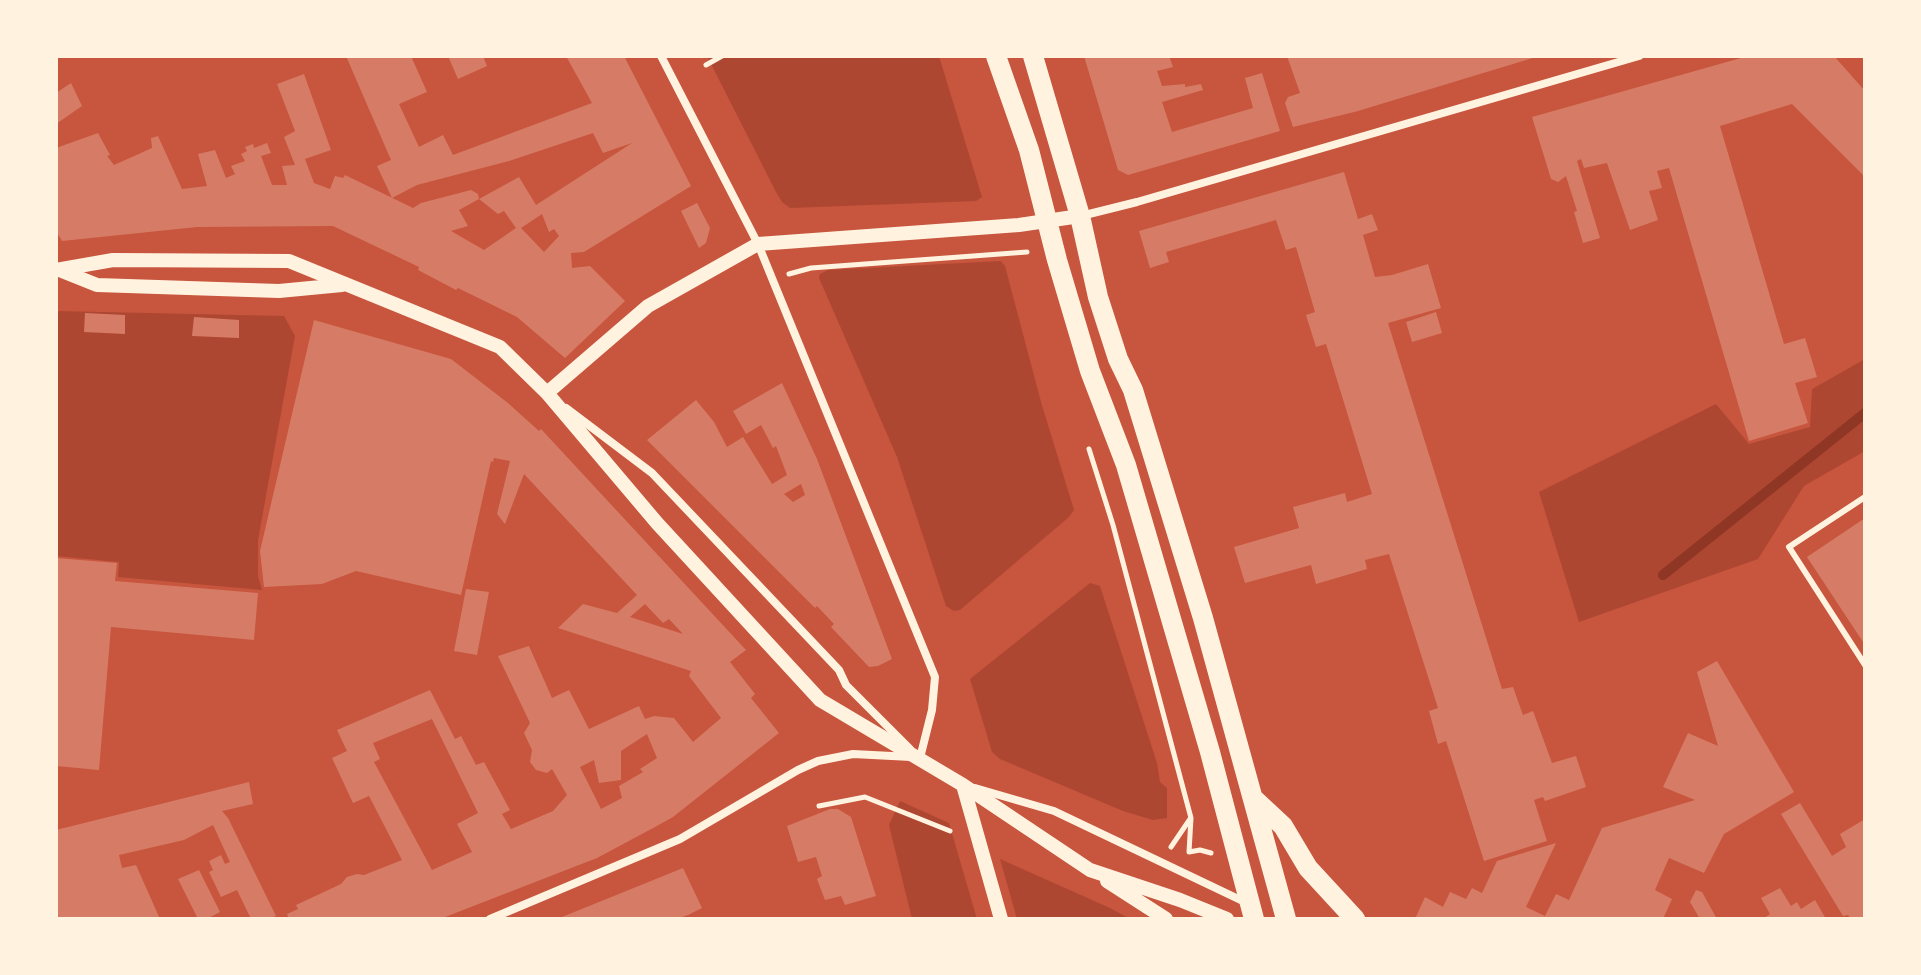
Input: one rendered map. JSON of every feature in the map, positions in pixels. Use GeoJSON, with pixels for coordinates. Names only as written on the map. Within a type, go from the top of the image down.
{"type":"FeatureCollection","features":[{"type":"Feature","properties":{"kind":"main road"},"geometry":{"type":"LineString","coordinates":[[996,56],[1029,150],[1085,354],[1131,480],[1210,752],[1251,912],[1275,919]]}},
{"type":"Feature","properties":{"kind":"main road"},"geometry":{"type":"LineString","coordinates":[[1033,56],[1080,216],[1098,297],[1118,359],[1133,390],[1203,618],[1286,919]]}},
{"type":"Feature","properties":{"kind":"main road"},"geometry":{"type":"LineString","coordinates":[[1254,799],[1283,826],[1308,868],[1355,919]]}},
{"type":"Feature","properties":{"kind":"street"},"geometry":{"type":"LineString","coordinates":[[661,56],[758,244],[935,677],[932,710],[920,758]]}},
{"type":"Feature","properties":{"kind":"street"},"geometry":{"type":"LineString","coordinates":[[547,393],[648,306],[758,244],[1019,225],[1080,216],[1639,56]]}},
{"type":"Feature","properties":{"kind":"street"},"geometry":{"type":"LineString","coordinates":[[57,268],[113,260],[289,261],[500,347],[547,393],[657,523],[820,700],[963,785],[1166,919]]}},
{"type":"Feature","properties":{"kind":"street"},"geometry":{"type":"LineString","coordinates":[[57,268],[97,285],[279,291],[346,285]]}},
{"type":"Feature","properties":{"kind":"street"},"geometry":{"type":"LineString","coordinates":[[547,393],[652,473],[839,670],[846,685],[920,758]]}},
{"type":"Feature","properties":{"kind":"street"},"geometry":{"type":"LineString","coordinates":[[490,919],[694,832],[818,761],[853,754],[920,758]]}},
{"type":"Feature","properties":{"kind":"street"},"geometry":{"type":"LineString","coordinates":[[963,785],[1054,811],[1251,912]]}},
{"type":"Feature","properties":{"kind":"street"},"geometry":{"type":"LineString","coordinates":[[963,785],[1001,919]]}},
{"type":"Feature","properties":{"kind":"street"},"geometry":{"type":"LineString","coordinates":[[1090,870],[1227,919]]}},
{"type":"Feature","properties":{"kind":"lane"},"geometry":{"type":"LineString","coordinates":[[1865,497],[1789,547],[1865,665]]}},
{"type":"Feature","properties":{"kind":"path"},"geometry":{"type":"LineString","coordinates":[[706,65],[722,56]]}},
{"type":"Feature","properties":{"kind":"path"},"geometry":{"type":"LineString","coordinates":[[1019,225],[1031,267]]}},
{"type":"Feature","properties":{"kind":"path"},"geometry":{"type":"LineString","coordinates":[[773,279],[811,268],[1027,252]]}},
{"type":"Feature","properties":{"kind":"path"},"geometry":{"type":"LineString","coordinates":[[1084,434],[1113,525],[1191,818],[1189,852]]}},
{"type":"Feature","properties":{"kind":"path"},"geometry":{"type":"LineString","coordinates":[[819,806],[865,797],[946,828],[983,856]]}},
{"type":"Feature","properties":{"kind":"shaded area"},"geometry":{"type":"Polygon","coordinates":[[[707,56],[939,56],[982,197],[976,201],[790,208],[776,192],[707,56]]]}},
{"type":"Feature","properties":{"kind":"shaded area"},"geometry":{"type":"Polygon","coordinates":[[[1001,261],[1005,266],[1074,510],[960,610],[954,611],[946,606],[897,457],[819,278],[828,270],[1001,261]]]}},
{"type":"Feature","properties":{"kind":"shaded area"},"geometry":{"type":"Polygon","coordinates":[[[56,311],[284,316],[295,336],[258,540],[258,576],[262,590],[118,577],[119,562],[56,556],[56,311]]]}},
{"type":"Feature","properties":{"kind":"shaded area"},"geometry":{"type":"Polygon","coordinates":[[[1865,359],[1865,451],[1804,486],[1758,559],[1579,622],[1539,492],[1716,404],[1749,444],[1810,427],[1812,389],[1865,359]]]}},
{"type":"Feature","properties":{"kind":"shaded area"},"geometry":{"type":"Polygon","coordinates":[[[1090,583],[1100,586],[1157,763],[1160,782],[1167,788],[1167,818],[1153,820],[1123,811],[1000,759],[992,752],[970,679],[1090,583]]]}},
{"type":"Feature","properties":{"kind":"shaded area"},"geometry":{"type":"Polygon","coordinates":[[[900,801],[949,823],[977,919],[912,919],[889,825],[900,801]]]}},
{"type":"Feature","properties":{"kind":"shaded area"},"geometry":{"type":"Polygon","coordinates":[[[1000,859],[1110,908],[1130,919],[1017,919],[1000,859]]]}},
{"type":"Feature","properties":{"kind":"building"},"geometry":{"type":"Polygon","coordinates":[[[346,56],[411,56],[427,92],[399,104],[419,147],[443,135],[453,155],[592,103],[566,56],[624,56],[691,186],[584,252],[571,253],[572,268],[590,266],[625,301],[565,358],[517,317],[458,288],[456,290],[418,270],[419,267],[333,226],[197,227],[62,241],[56,231],[56,148],[98,133],[114,165],[152,148],[151,138],[158,136],[182,189],[207,186],[198,154],[215,150],[226,178],[235,174],[231,166],[245,161],[241,154],[247,151],[245,147],[253,144],[254,148],[267,143],[271,153],[261,156],[272,185],[287,185],[282,166],[295,165],[284,137],[295,131],[277,84],[304,74],[331,150],[305,159],[314,183],[330,189],[335,176],[343,178],[345,175],[392,198],[377,166],[391,160],[346,56]],[[593,133],[509,161],[417,185],[392,198],[413,208],[421,203],[471,190],[478,194],[479,199],[519,177],[536,205],[632,143],[603,153],[593,133]],[[479,199],[459,210],[468,226],[451,231],[484,250],[516,228],[504,211],[498,214],[479,199]],[[542,214],[521,228],[544,252],[559,236],[554,229],[549,232],[542,214]]]}},
{"type":"Feature","properties":{"kind":"building"},"geometry":{"type":"Polygon","coordinates":[[[448,56],[483,56],[487,66],[458,79],[448,56]]]}},
{"type":"Feature","properties":{"kind":"building"},"geometry":{"type":"Polygon","coordinates":[[[1084,56],[1169,56],[1173,67],[1157,71],[1162,86],[1201,84],[1203,90],[1162,102],[1172,132],[1253,108],[1245,78],[1262,73],[1280,131],[1128,175],[1118,170],[1084,56]]]}},
{"type":"Feature","properties":{"kind":"building"},"geometry":{"type":"Polygon","coordinates":[[[1287,56],[1536,57],[1358,111],[1293,127],[1285,103],[1288,97],[1300,93],[1287,56]]]}},
{"type":"Feature","properties":{"kind":"building"},"geometry":{"type":"Polygon","coordinates":[[[1748,56],[1834,56],[1865,91],[1865,177],[1792,104],[1720,126],[1784,344],[1805,338],[1817,377],[1795,383],[1808,423],[1749,441],[1669,168],[1657,171],[1662,188],[1649,191],[1658,220],[1630,230],[1607,163],[1584,168],[1581,159],[1577,161],[1600,238],[1583,243],[1566,176],[1558,182],[1551,179],[1532,117],[1748,56]]]}},
{"type":"Feature","properties":{"kind":"building"},"geometry":{"type":"Polygon","coordinates":[[[71,83],[82,106],[56,124],[56,93],[71,83]]]}},
{"type":"Feature","properties":{"kind":"building"},"geometry":{"type":"Polygon","coordinates":[[[1344,172],[1358,219],[1372,214],[1378,230],[1363,235],[1375,277],[1428,264],[1441,308],[1388,323],[1502,689],[1513,687],[1523,715],[1533,711],[1552,763],[1576,756],[1586,787],[1545,801],[1543,797],[1534,800],[1547,841],[1484,861],[1446,741],[1438,744],[1429,711],[1438,708],[1389,554],[1365,560],[1367,569],[1316,584],[1311,565],[1245,583],[1234,547],[1299,528],[1293,507],[1345,493],[1347,502],[1372,494],[1326,344],[1316,347],[1306,315],[1315,312],[1296,247],[1286,250],[1276,220],[1166,252],[1169,262],[1150,268],[1139,231],[1344,172]]]}},
{"type":"Feature","properties":{"kind":"building"},"geometry":{"type":"Polygon","coordinates":[[[697,203],[710,228],[706,243],[699,248],[681,211],[697,203]]]}},
{"type":"Feature","properties":{"kind":"building"},"geometry":{"type":"Polygon","coordinates":[[[1436,312],[1442,333],[1412,342],[1406,322],[1436,312]]]}},
{"type":"Feature","properties":{"kind":"building"},"geometry":{"type":"Polygon","coordinates":[[[85,313],[125,315],[125,334],[84,332],[85,313]]]}},
{"type":"Feature","properties":{"kind":"building"},"geometry":{"type":"Polygon","coordinates":[[[194,317],[239,320],[239,338],[192,336],[194,317]]]}},
{"type":"Feature","properties":{"kind":"building"},"geometry":{"type":"Polygon","coordinates":[[[314,320],[451,359],[539,431],[541,429],[746,650],[730,662],[755,694],[751,698],[779,733],[673,817],[655,827],[597,858],[440,919],[289,919],[287,914],[298,909],[296,905],[341,884],[347,877],[364,875],[402,860],[369,796],[353,803],[332,758],[347,751],[337,730],[430,690],[455,739],[461,736],[476,765],[484,762],[510,810],[502,814],[511,829],[553,811],[567,795],[552,769],[547,773],[536,770],[530,762],[532,750],[524,733],[530,723],[498,656],[529,646],[552,698],[569,690],[589,729],[639,706],[645,719],[654,716],[674,718],[693,742],[721,718],[689,676],[691,671],[558,628],[583,604],[617,613],[637,595],[524,474],[505,524],[497,514],[510,461],[494,458],[491,461],[461,595],[356,571],[322,584],[264,587],[260,551],[314,320]],[[645,604],[630,617],[683,634],[669,619],[663,623],[645,604]],[[432,719],[373,743],[380,759],[374,762],[432,870],[472,852],[457,824],[478,813],[432,719]],[[647,734],[621,751],[621,780],[599,783],[594,760],[580,767],[601,809],[622,798],[619,786],[643,772],[640,769],[657,758],[647,734]]]}},
{"type":"Feature","properties":{"kind":"building"},"geometry":{"type":"Polygon","coordinates":[[[782,383],[817,459],[892,659],[869,667],[831,627],[834,624],[817,606],[815,608],[647,440],[696,400],[714,422],[727,447],[743,437],[772,484],[787,475],[776,446],[773,448],[761,425],[746,434],[733,411],[782,383]],[[801,484],[784,494],[793,502],[805,495],[801,484]]]}},
{"type":"Feature","properties":{"kind":"building"},"geometry":{"type":"Polygon","coordinates":[[[1865,518],[1865,645],[1807,557],[1865,518]]]}},
{"type":"Feature","properties":{"kind":"building"},"geometry":{"type":"Polygon","coordinates":[[[56,558],[117,563],[115,581],[258,593],[254,640],[111,627],[99,770],[56,766],[56,558]]]}},
{"type":"Feature","properties":{"kind":"building"},"geometry":{"type":"Polygon","coordinates":[[[466,589],[489,592],[477,655],[454,651],[466,589]]]}},
{"type":"Feature","properties":{"kind":"building"},"geometry":{"type":"Polygon","coordinates":[[[1717,661],[1794,792],[1724,834],[1704,873],[1669,858],[1655,890],[1672,899],[1663,919],[1415,919],[1425,897],[1443,907],[1450,892],[1466,899],[1472,888],[1482,893],[1497,861],[1556,843],[1526,907],[1545,916],[1556,894],[1569,900],[1602,828],[1695,800],[1663,787],[1688,733],[1718,746],[1697,672],[1717,661]]]}},
{"type":"Feature","properties":{"kind":"building"},"geometry":{"type":"Polygon","coordinates":[[[249,782],[253,804],[222,811],[276,916],[251,919],[237,890],[221,897],[209,872],[213,870],[209,861],[221,855],[225,864],[230,862],[213,825],[184,840],[119,855],[122,868],[136,865],[160,919],[56,919],[56,830],[249,782]]]}},
{"type":"Feature","properties":{"kind":"building"},"geometry":{"type":"Polygon","coordinates":[[[1800,803],[1832,856],[1846,847],[1840,834],[1865,819],[1865,919],[1843,916],[1781,814],[1800,803]]]}},
{"type":"Feature","properties":{"kind":"building"},"geometry":{"type":"Polygon","coordinates":[[[830,809],[838,809],[851,817],[876,896],[845,905],[841,896],[825,900],[817,879],[822,876],[816,857],[798,862],[787,826],[830,809]]]}},
{"type":"Feature","properties":{"kind":"building"},"geometry":{"type":"Polygon","coordinates":[[[683,868],[702,908],[688,915],[676,919],[557,919],[683,868]]]}},
{"type":"Feature","properties":{"kind":"building"},"geometry":{"type":"Polygon","coordinates":[[[199,870],[220,912],[207,919],[198,919],[178,879],[199,870]]]}},
{"type":"Feature","properties":{"kind":"building"},"geometry":{"type":"Polygon","coordinates":[[[1780,888],[1791,906],[1797,902],[1801,909],[1815,900],[1826,919],[1763,919],[1770,914],[1761,898],[1780,888]]]}},
{"type":"Feature","properties":{"kind":"building"},"geometry":{"type":"Polygon","coordinates":[[[1696,890],[1702,892],[1717,919],[1700,919],[1690,902],[1696,890]]]}},
{"type":"Feature","properties":{"kind":"waterway"},"geometry":{"type":"LineString","coordinates":[[1663,575],[1865,413]]}}]}
